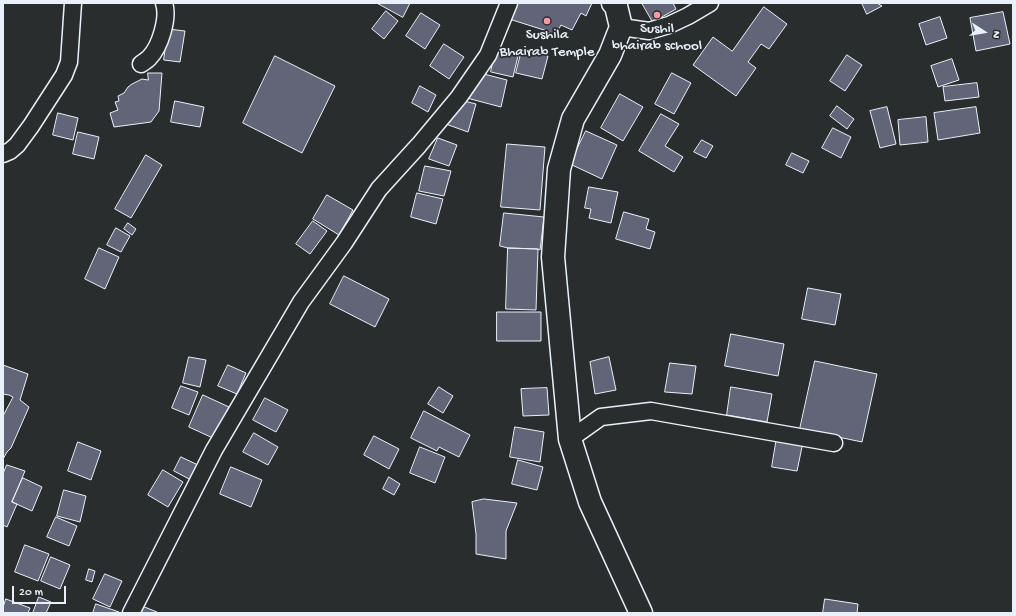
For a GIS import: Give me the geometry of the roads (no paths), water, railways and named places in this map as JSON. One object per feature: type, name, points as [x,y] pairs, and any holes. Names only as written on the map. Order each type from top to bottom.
[{"type":"street","points":[[3,154],[10,151],[17,145],[64,75],[69,62],[73,3]]},
{"type":"street","points":[[141,64],[149,58],[160,39],[165,19],[164,3]]},
{"type":"street","points":[[131,613],[214,450],[301,302],[344,243],[379,189],[419,145],[459,97],[488,54],[509,3]]},
{"type":"street","points":[[613,3],[616,6],[621,27],[610,55],[573,119],[559,169],[553,257],[570,439],[590,502],[641,613]]},
{"type":"street","points":[[621,27],[649,31],[670,25],[710,3]]},
{"type":"street","points":[[570,439],[601,417],[651,411],[834,443]]},
{"type":"place","name":"Sushil bhairab school","points":[[657,15]]},
{"type":"place","name":"Sushila Bhairab Temple","points":[[547,21]]}]
